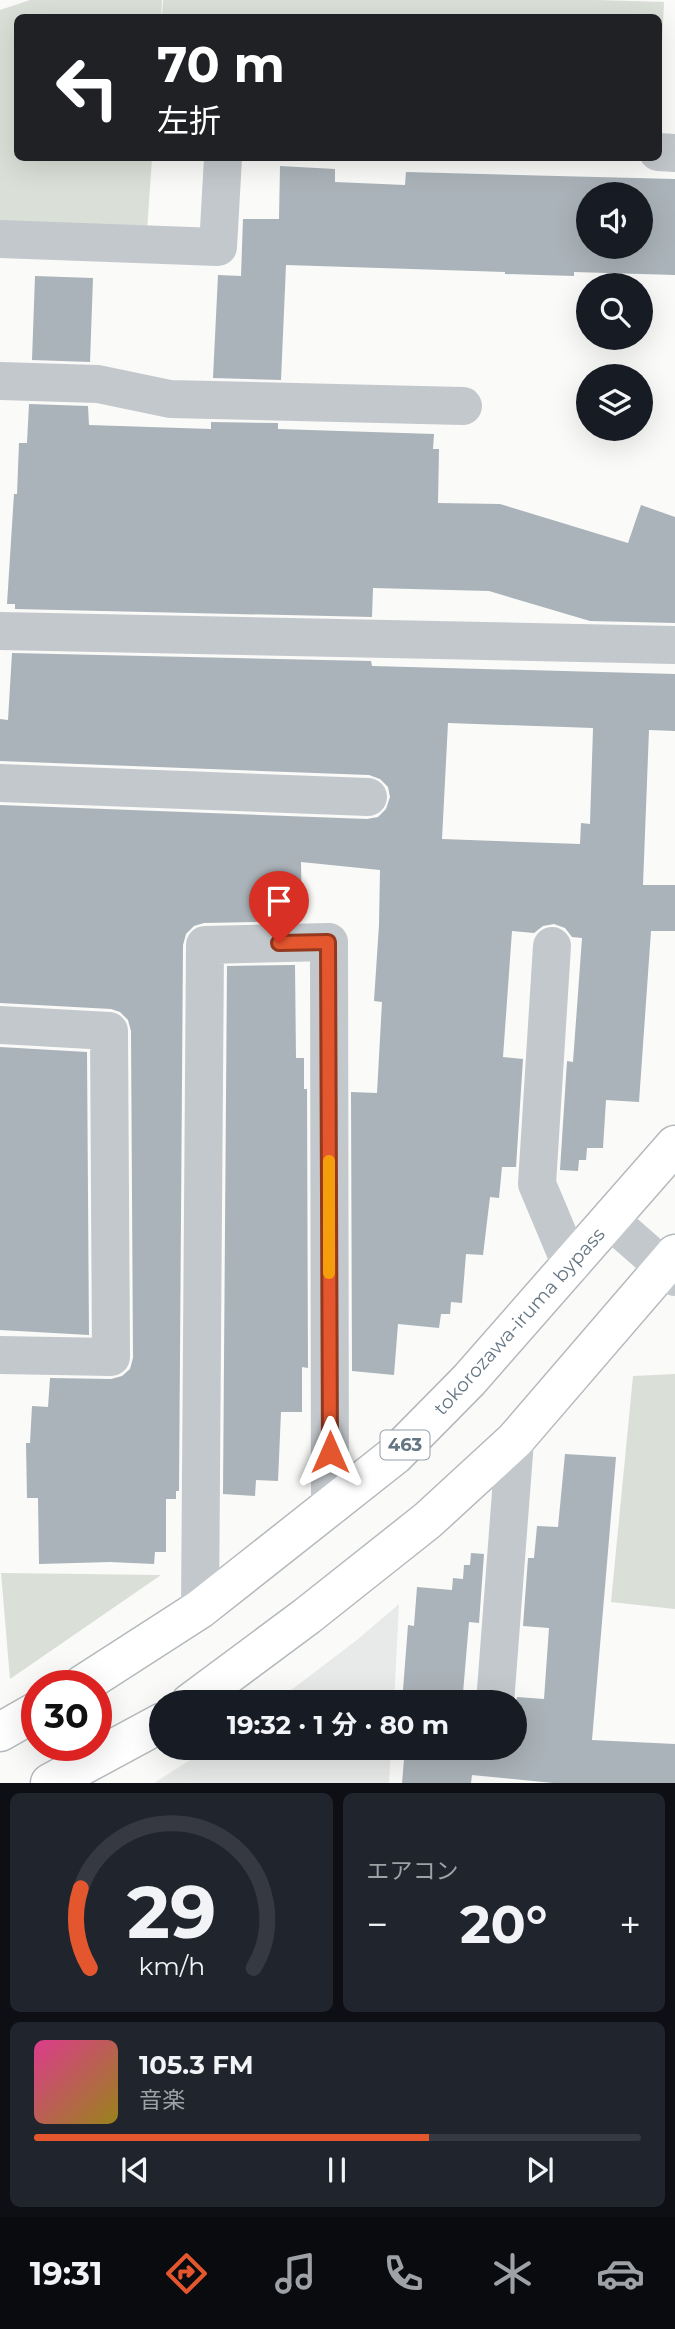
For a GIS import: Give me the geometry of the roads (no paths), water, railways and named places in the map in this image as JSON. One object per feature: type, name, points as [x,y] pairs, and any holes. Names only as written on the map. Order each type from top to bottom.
[{"type":"highway","name":"tokorozawa-iruma bypass","points":[[105,1670],[200,1609],[395,1455],[469,1380],[675,1145]]},
{"type":"highway","points":[[207,1690],[307,1616],[428,1520],[514,1440],[671,1266]]},
{"type":"highway","points":[[1,1723],[21,1716]]},
{"type":"highway","points":[[50,1783],[149,1729]]},
{"type":"street","points":[[0,239],[218,247],[223,161]]},
{"type":"street","points":[[0,380],[98,384],[170,399],[463,407]]},
{"type":"street","points":[[0,631],[675,645]]},
{"type":"street","points":[[0,783],[368,797]]},
{"type":"street","points":[[200,1609],[205,945],[328,942],[330,1507]]},
{"type":"street","points":[[552,946],[537,1184],[571,1265]]},
{"type":"street","points":[[0,1025],[109,1031],[111,1357],[0,1356]]},
{"type":"street","points":[[610,1220],[671,1266]]},
{"type":"street","points":[[496,1690],[514,1440]]}]
